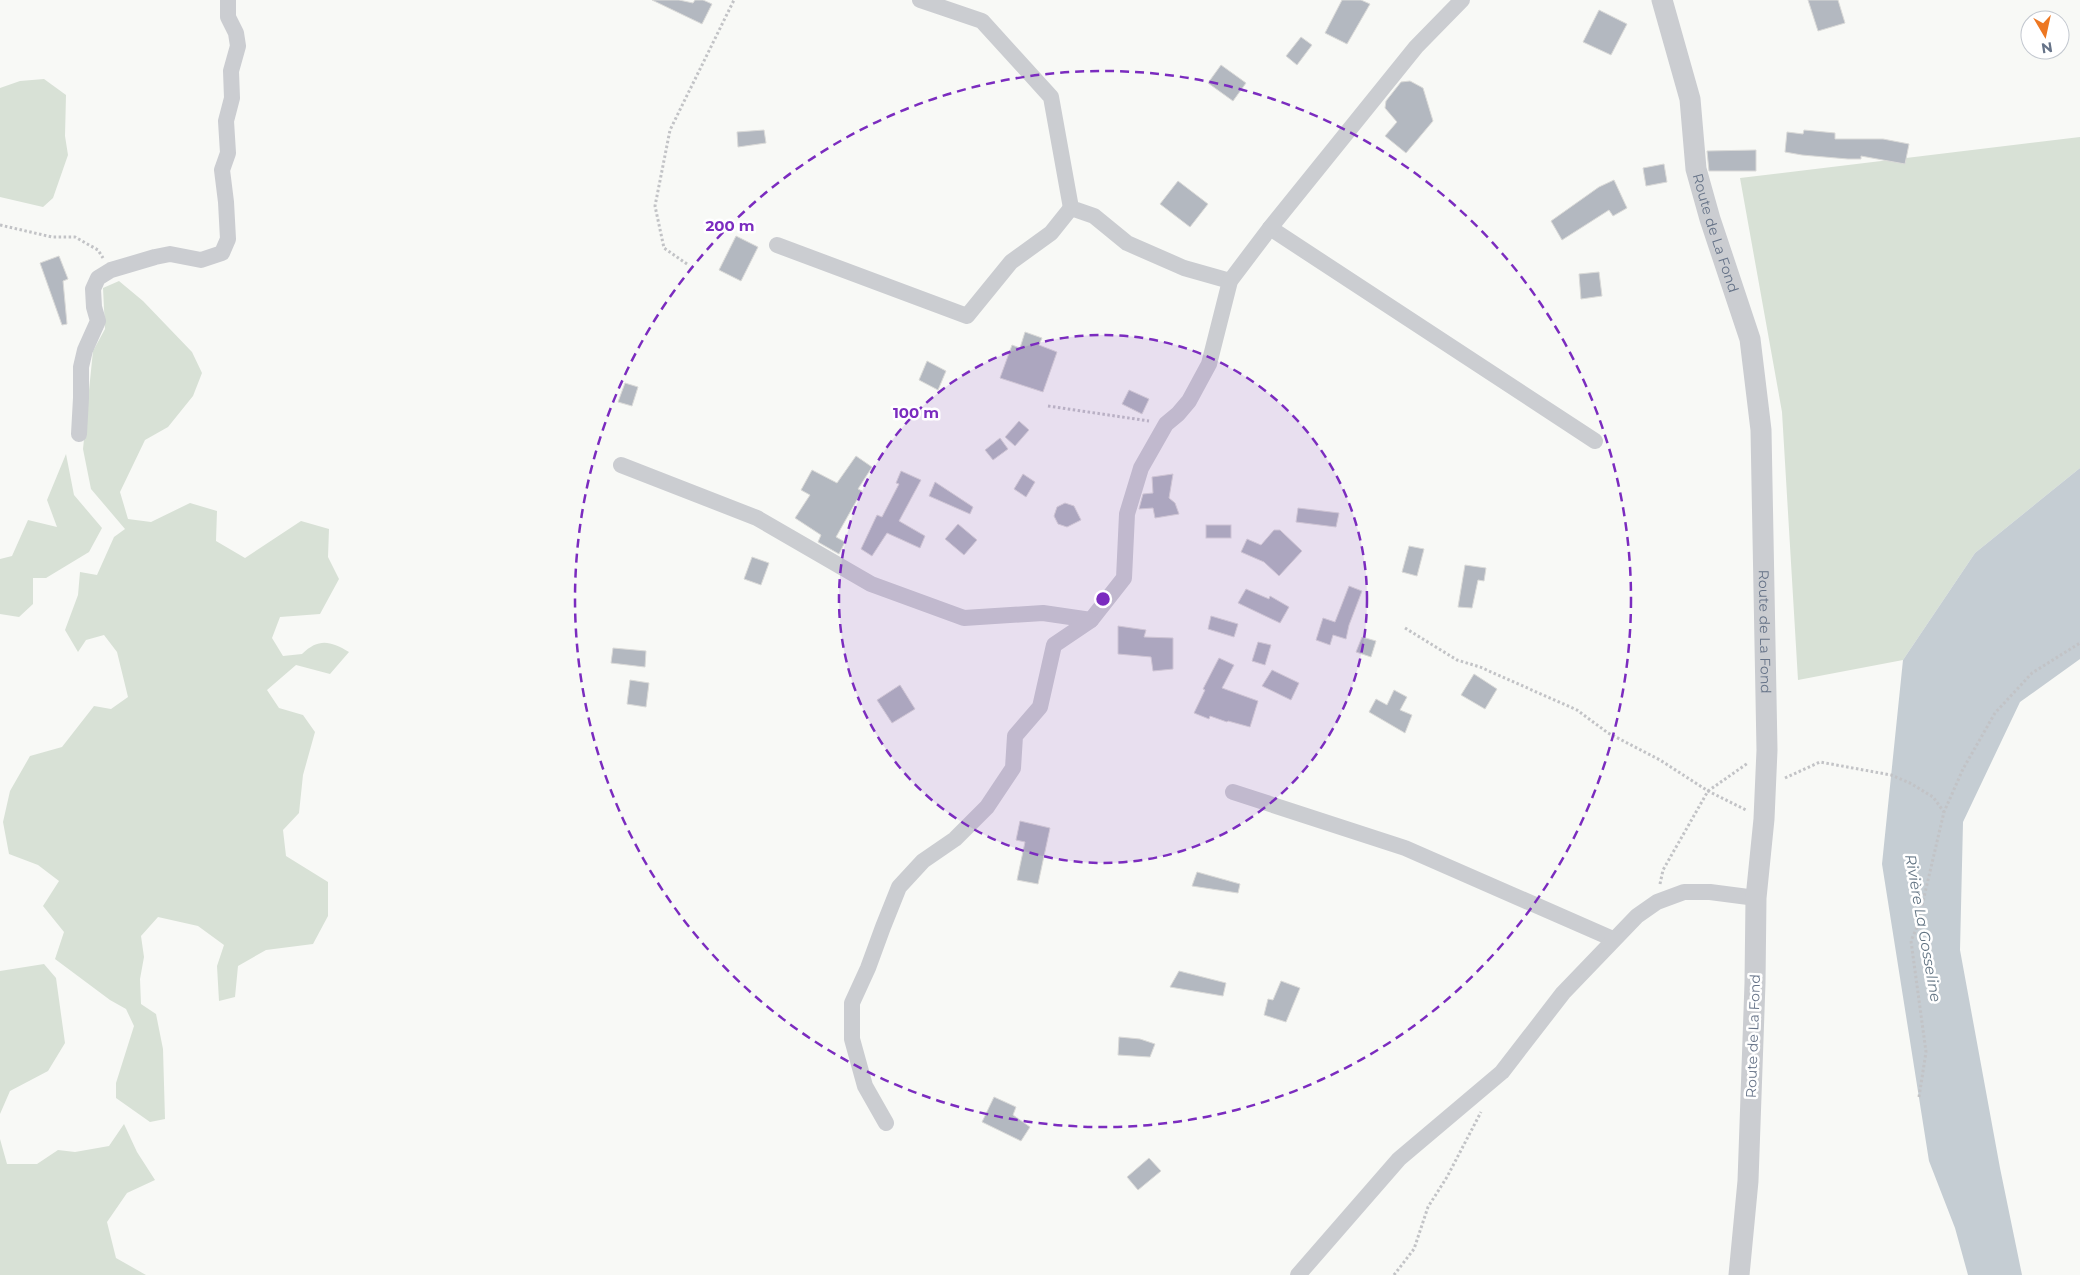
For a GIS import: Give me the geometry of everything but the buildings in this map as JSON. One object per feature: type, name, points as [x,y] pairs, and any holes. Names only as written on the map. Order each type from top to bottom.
[{"type":"street","points":[[79,434],[81,367],[85,350],[98,321],[94,307],[93,288],[98,278],[111,270],[130,263],[170,254],[201,260],[222,253],[228,239],[222,170],[228,153],[226,121],[232,98],[230,71],[238,46],[236,33],[228,17],[228,0]]},
{"type":"street","points":[[777,245],[967,316],[1012,262],[1051,233],[1071,208],[1052,97],[982,21],[920,0]]},
{"type":"street","points":[[886,1123],[865,1086],[852,1039],[852,1003],[868,968],[882,927],[899,887],[924,861],[955,839],[987,807],[1013,768],[1015,736],[1040,707],[1054,645],[1091,620],[1124,578],[1128,514],[1140,468],[1166,424],[1189,401],[1208,364],[1230,281],[1270,228],[1416,47],[1462,0]]},
{"type":"street","name":"Route de La Fond","points":[[1662,0],[1690,99],[1696,169],[1710,219],[1750,339],[1762,430],[1766,788],[1756,898],[1756,983],[1748,1181],[1739,1275]]},
{"type":"street","points":[[1071,208],[1094,216],[1127,243],[1184,268],[1230,281]]},
{"type":"street","points":[[1270,228],[1595,440]]},
{"type":"street","points":[[621,465],[757,518],[871,584],[964,618],[1043,613],[1091,620]]},
{"type":"street","points":[[1233,792],[1405,848],[1613,939]]},
{"type":"street","points":[[1298,1275],[1399,1159],[1502,1072],[1563,993],[1637,916],[1657,902],[1684,892],[1710,892],[1756,898]]},
{"type":"path","points":[[687,264],[664,248],[655,206],[670,130],[734,0]]},
{"type":"path","points":[[0,226],[52,237],[75,237],[98,250],[111,270]]},
{"type":"path","points":[[1048,406],[1166,424]]},
{"type":"path","points":[[1406,628],[1457,660],[1480,667],[1577,710],[1608,732],[1660,760],[1708,791],[1764,819]]},
{"type":"path","points":[[1919,1097],[1926,1052],[1911,941],[1917,927],[1944,812],[1963,769],[1995,713],[2032,673],[2080,643]]},
{"type":"path","points":[[1766,788],[1820,762],[1891,775],[1910,783],[1933,797],[1944,812]]},
{"type":"shaded area","points":[[44,79],[66,95],[65,136],[68,155],[53,198],[43,207],[0,197],[0,88],[20,81]]},
{"type":"shaded area","points":[[2080,137],[2080,468],[1975,553],[1903,660],[1798,680],[1782,412],[1740,178]]},
{"type":"shaded area","points":[[119,281],[143,301],[192,352],[202,373],[193,396],[168,427],[145,440],[120,492],[128,519],[151,522],[190,503],[217,511],[216,541],[245,558],[301,521],[329,529],[328,557],[339,579],[320,614],[280,617],[272,638],[283,656],[302,654],[319,643],[336,645],[349,652],[330,674],[296,665],[267,690],[279,708],[303,715],[315,732],[303,775],[299,813],[283,830],[286,856],[328,882],[328,916],[313,944],[266,950],[238,966],[235,997],[219,1001],[217,966],[224,945],[198,926],[158,917],[141,936],[144,957],[140,979],[141,1004],[156,1014],[163,1049],[165,1119],[150,1122],[116,1098],[116,1083],[134,1026],[126,1009],[110,1000],[55,959],[64,932],[43,906],[59,881],[38,865],[9,854],[3,822],[10,791],[30,756],[62,747],[94,706],[111,709],[128,697],[117,652],[104,635],[86,640],[78,652],[65,630],[78,595],[80,572],[97,575],[114,537],[125,529],[91,489],[83,449],[93,351],[105,329],[103,288]]},
{"type":"shaded area","points":[[66,454],[74,495],[102,528],[89,552],[46,578],[33,578],[33,604],[19,617],[0,614],[0,559],[12,556],[28,520],[57,527],[47,500]]},
{"type":"shaded area","points":[[44,964],[56,978],[65,1043],[48,1071],[10,1091],[0,1114],[0,971]]},
{"type":"shaded area","points":[[124,1124],[137,1152],[155,1180],[127,1193],[107,1222],[116,1258],[146,1275],[0,1275],[0,1139],[7,1164],[37,1164],[58,1150],[75,1152],[109,1146]]},
{"type":"water","name":"Rivière La Gosseline","points":[[2080,468],[2080,659],[2020,702],[1963,822],[1960,950],[2000,1168],[2022,1275],[1968,1275],[1955,1228],[1929,1161],[1882,864],[1903,660],[1975,553]]}]
